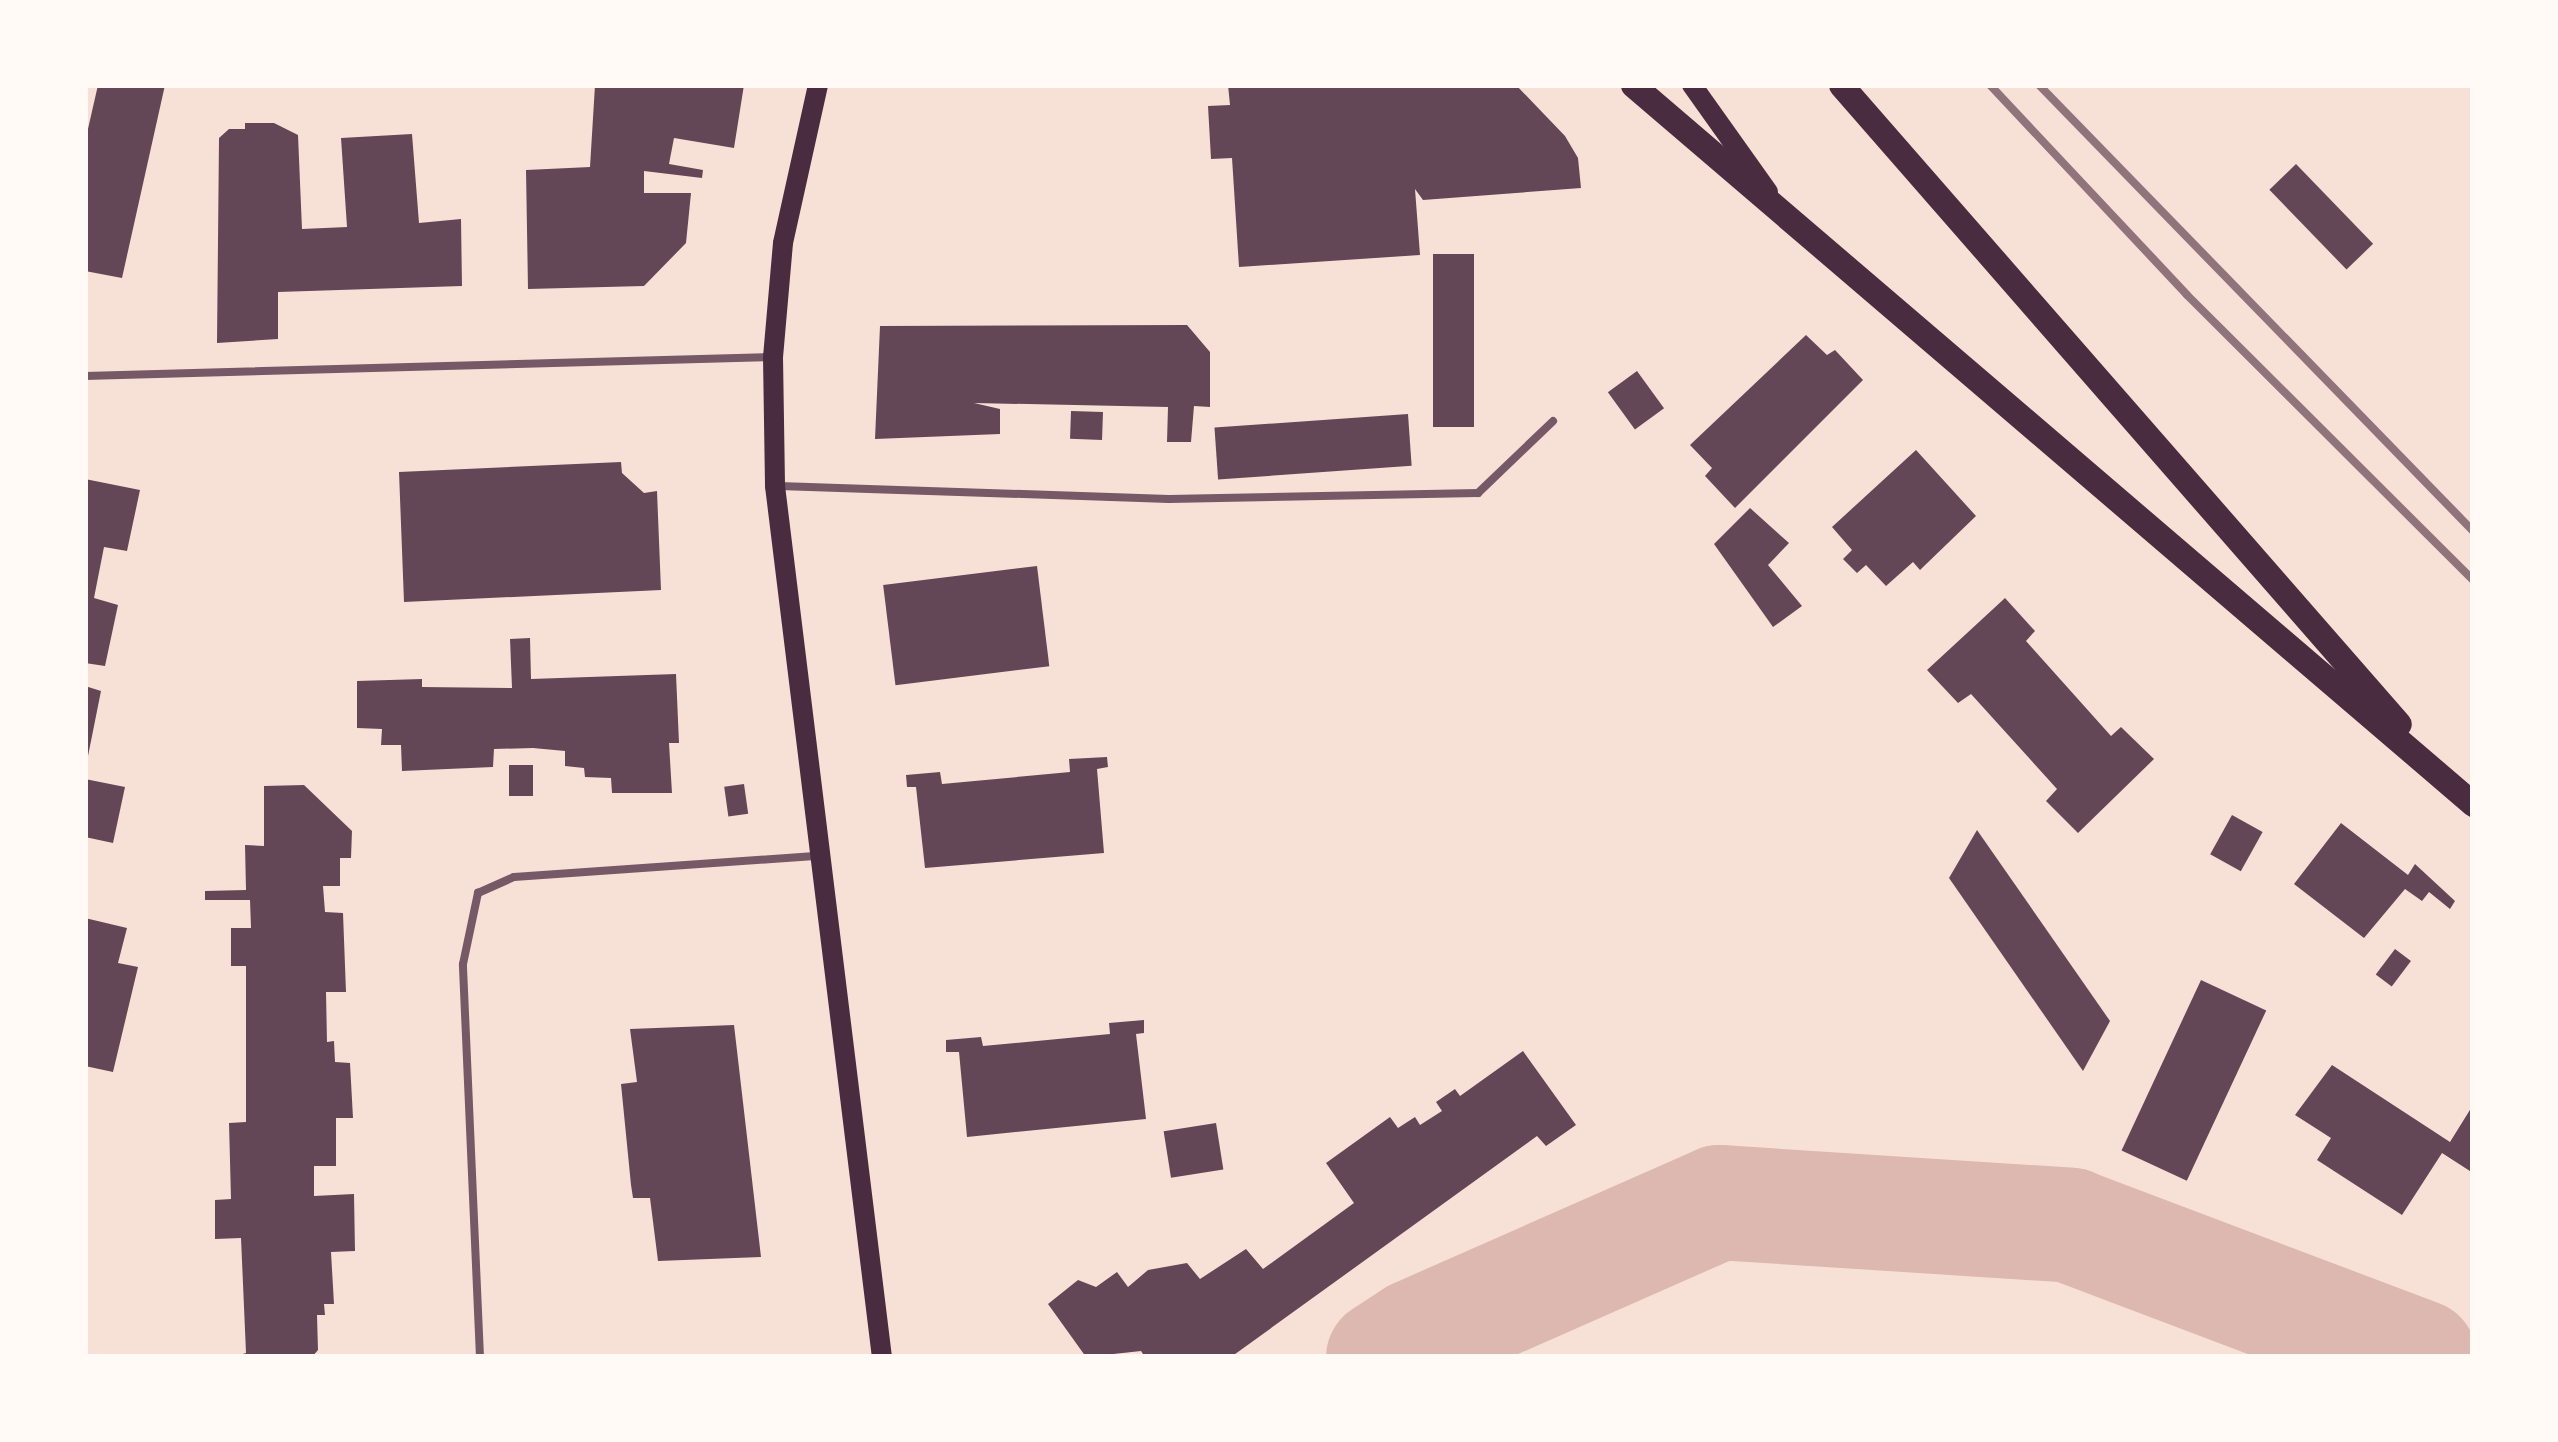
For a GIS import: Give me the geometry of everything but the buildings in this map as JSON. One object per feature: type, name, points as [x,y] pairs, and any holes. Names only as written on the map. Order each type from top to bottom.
[{"type":"main road","points":[[818,85],[782,243],[773,357],[775,486],[882,1357]]},
{"type":"main road","points":[[1633,85],[2464,796]]},
{"type":"main road","points":[[1692,85],[1787,218]]},
{"type":"main road","points":[[1841,85],[2464,796]]},
{"type":"lane","points":[[85,376],[773,357]]},
{"type":"lane","points":[[775,486],[1169,499],[1478,492],[1553,420]]},
{"type":"lane","points":[[480,1357],[463,964],[478,893],[514,877],[818,856]]},
{"type":"waterway","points":[[1383,1357],[1415,1336],[1719,1202],[2070,1225],[2419,1357]]},
{"type":"railway","points":[[1990,85],[2187,295],[2473,580]]},
{"type":"railway","points":[[2039,85],[2473,531]]}]
